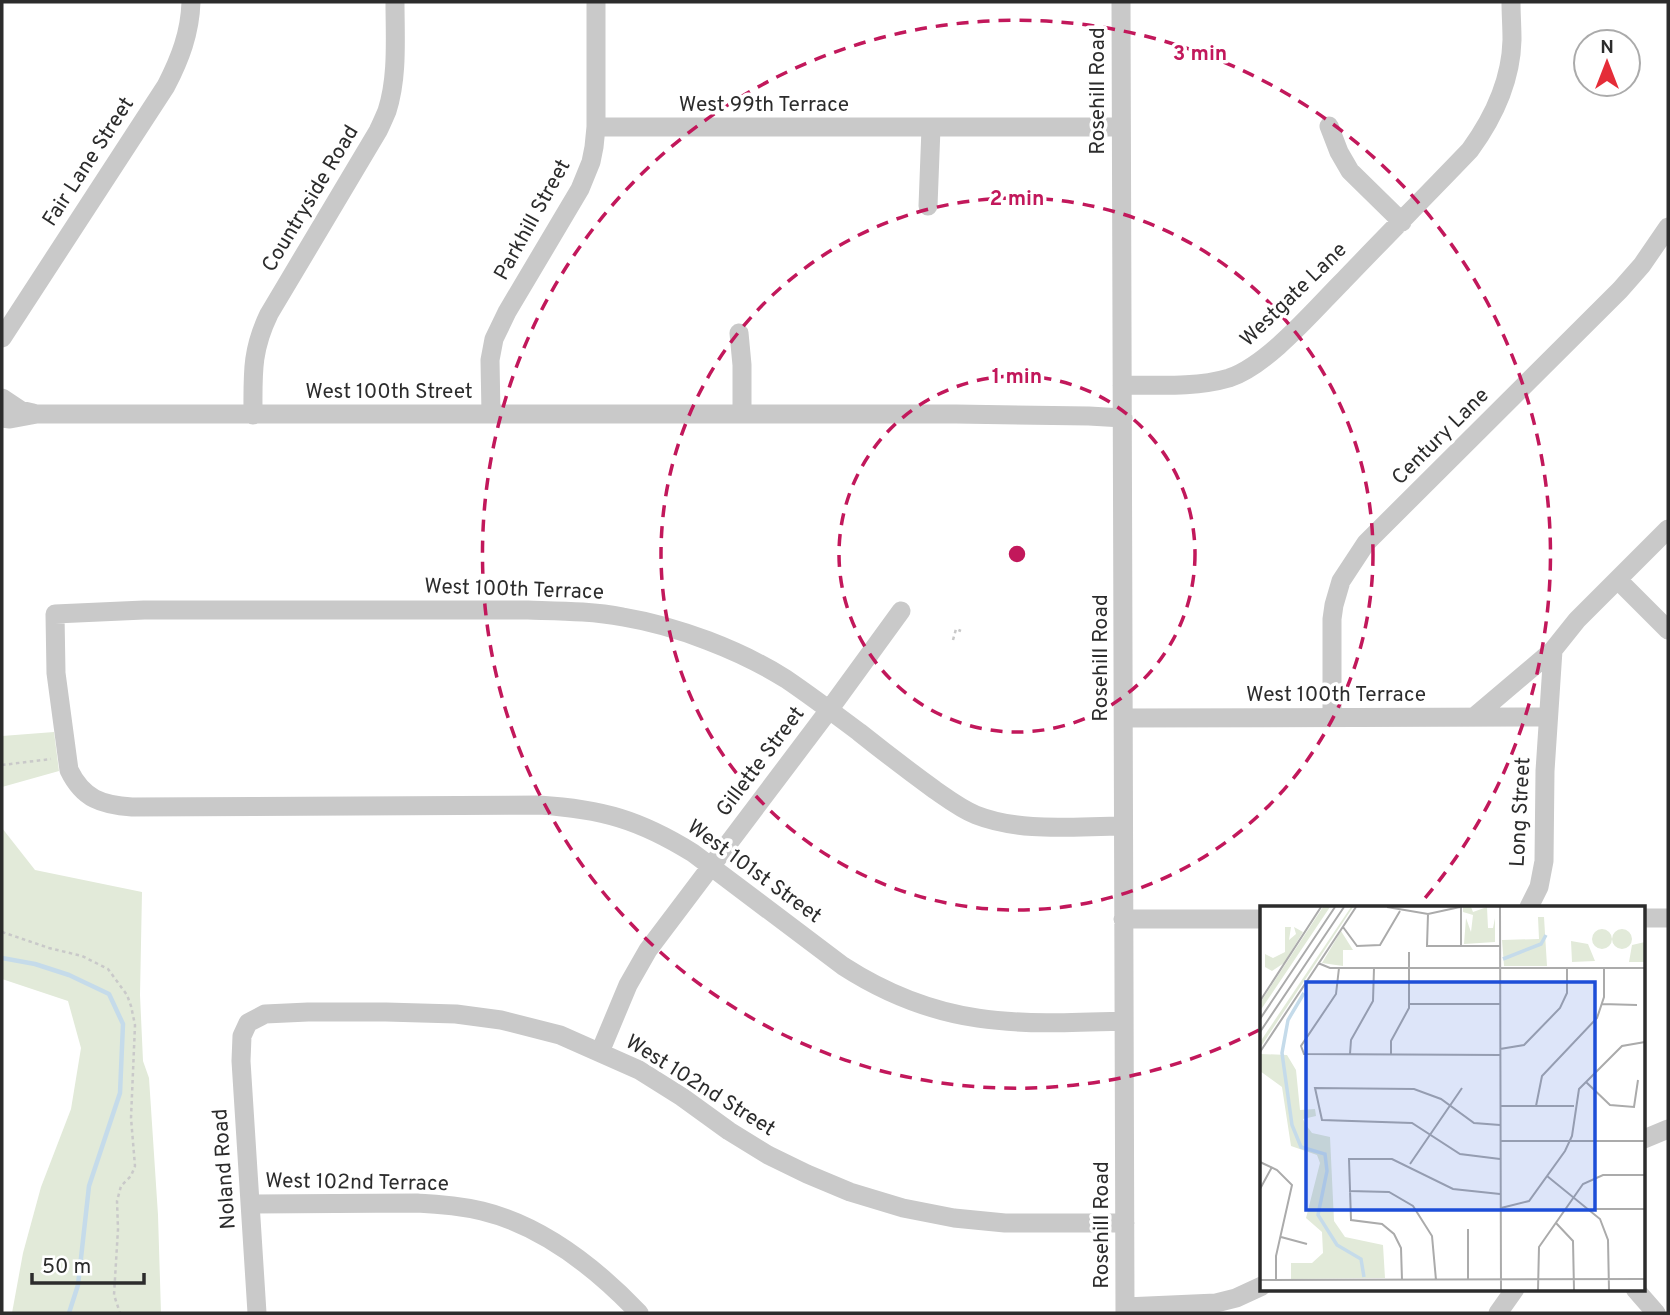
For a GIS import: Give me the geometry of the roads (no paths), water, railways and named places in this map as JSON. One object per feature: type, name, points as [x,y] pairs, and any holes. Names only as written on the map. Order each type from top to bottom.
[{"type":"street","name":"Fair Lane Street","points":[[2,338],[175,70],[187,39],[191,2]]},
{"type":"street","name":"Countryside Road","points":[[253,415],[255,351],[261,332],[387,111],[393,85],[395,2]]},
{"type":"street","name":"Parkhill Street","points":[[491,414],[490,360],[494,339],[507,312],[580,189],[593,155],[596,127],[596,2]]},
{"type":"street","name":"Rosehill Road","points":[[1121,2],[1125,1310]]},
{"type":"street","name":"Westgate Lane","points":[[1122,385],[1166,386],[1206,383],[1231,377],[1261,361],[1308,316],[1471,150],[1484,131],[1501,95],[1510,64],[1510,2]]},
{"type":"street","points":[[1329,126],[1350,171],[1402,222]]},
{"type":"street","name":"West 99th Terrace","points":[[596,127],[1121,127]]},
{"type":"street","points":[[928,206],[932,128]]},
{"type":"street","name":"Century Lane","points":[[1332,717],[1334,605],[1341,581],[1366,543],[1620,290],[1642,265],[1668,227]]},
{"type":"street","points":[[739,333],[742,414]]},
{"type":"street","name":"West 100th Street","points":[[2,398],[20,410],[37,414]]},
{"type":"street","name":"West 100th Street","points":[[2,418],[37,414],[742,414],[1122,418]]},
{"type":"street","points":[[1474,718],[1553,650],[1577,620],[1668,529]]},
{"type":"street","points":[[1618,580],[1668,630]]},
{"type":"street","name":"West 100th Terrace","points":[[93,799],[74,781],[69,770],[56,673],[55,614],[144,610],[528,610],[625,617],[668,627],[706,640],[784,678],[959,807],[974,814],[1016,825],[1123,826]]},
{"type":"street","name":"Gillette Street","points":[[600,1052],[628,985],[648,950],[901,611]]},
{"type":"street","points":[[1548,717],[1553,650]]},
{"type":"street","name":"West 100th Terrace","points":[[1124,718],[1548,717]]},
{"type":"street","name":"Long Street","points":[[1530,906],[1539,887],[1544,861],[1548,717]]},
{"type":"street","name":"West 101st Street","points":[[93,799],[113,806],[132,807],[575,807],[644,826],[670,839],[854,973],[890,993],[932,1009],[970,1018],[1050,1023],[1124,1021]]},
{"type":"street","points":[[1646,918],[1668,918]]},
{"type":"street","points":[[1123,919],[1260,919]]},
{"type":"street","name":"West 102nd Street","points":[[248,1023],[265,1014],[308,1012],[456,1014],[501,1020],[560,1035],[639,1070],[768,1155],[850,1192],[903,1208],[954,1218],[1005,1223],[1125,1223]]},
{"type":"street","name":"Noland Road","points":[[248,1023],[242,1036],[241,1061],[257,1313]]},
{"type":"street","points":[[1646,1138],[1668,1129]]},
{"type":"street","name":"West 102nd Terrace","points":[[250,1204],[417,1203],[482,1211],[513,1221],[554,1242],[589,1266],[639,1313]]},
{"type":"street","points":[[1125,1310],[1216,1303],[1236,1298],[1260,1287]]},
{"type":"street","points":[[1498,1313],[1514,1290]]},
{"type":"street","points":[[1636,1290],[1660,1312]]},
{"type":"waterway","points":[[2,958],[35,964],[69,975],[109,994],[123,1024],[120,1093],[89,1186],[78,1285],[69,1313]]}]
